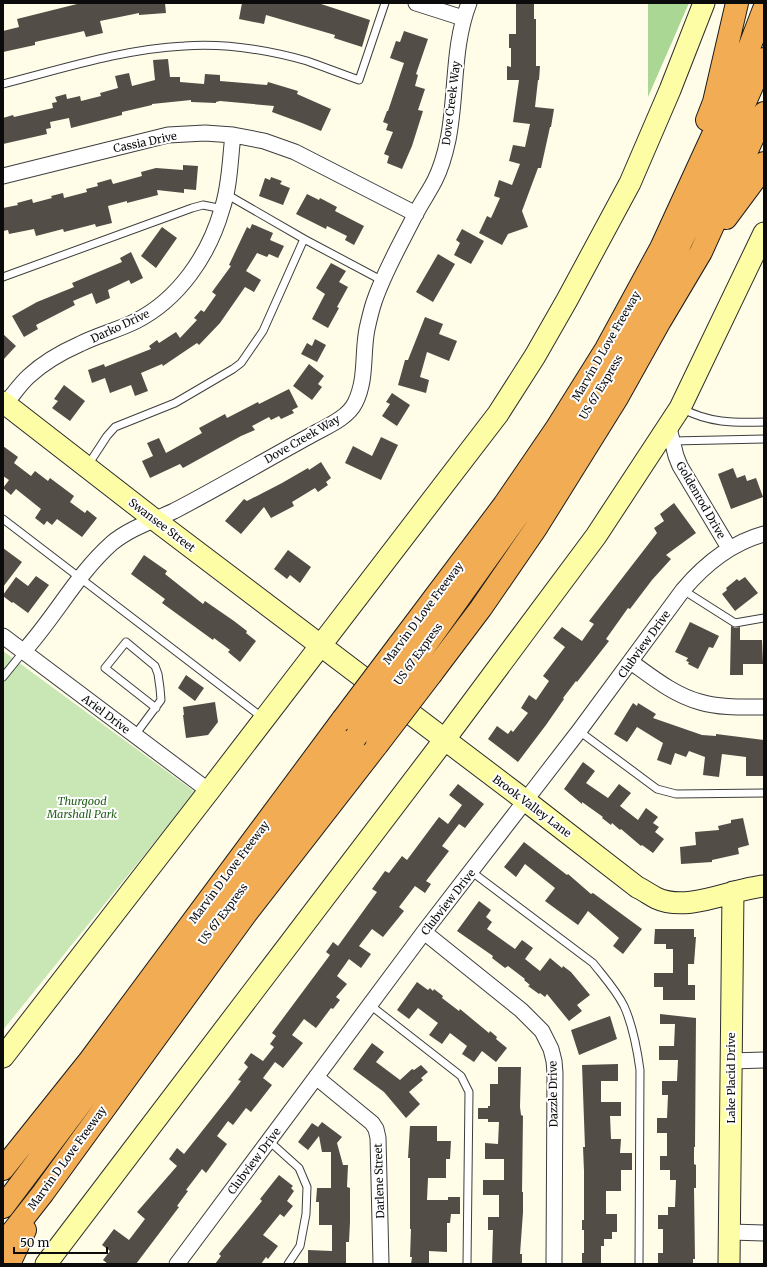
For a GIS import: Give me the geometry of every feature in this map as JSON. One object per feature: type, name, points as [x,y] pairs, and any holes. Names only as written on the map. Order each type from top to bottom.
[{"type":"highway","points":[[661,248],[714,102],[737,3]]},
{"type":"highway","name":"Marvin D Love Freeway","points":[[3,1169],[90,1060],[504,505],[556,429],[606,350],[661,248],[729,100],[764,9]]},
{"type":"highway","name":"US 67 Express","points":[[3,1208],[414,661],[531,497],[600,392],[657,291],[705,193],[764,59]]},
{"type":"highway","name":"Marvin D Love Freeway","points":[[3,1244],[43,1193],[245,915],[377,746],[481,608],[536,528],[617,398],[701,252],[764,114]]},
{"type":"highway","points":[[701,252],[755,179],[764,163]]},
{"type":"highway","points":[[8,1264],[43,1193]]},
{"type":"main road","points":[[3,1057],[265,719],[498,414],[568,300],[630,183],[670,90],[704,3]]},
{"type":"main road","points":[[46,1264],[445,739],[670,434],[680,408],[764,233]]},
{"type":"main road","name":"Swansee Street","points":[[4,403],[154,520],[321,646]]},
{"type":"main road","name":"Brook Valley Lane","points":[[321,646],[445,739],[637,887],[657,898],[669,901],[699,901],[764,886]]},
{"type":"main road","name":"Lake Placid Drive","points":[[729,1264],[733,892]]},
{"type":"street","points":[[416,3],[463,18]]},
{"type":"street","name":"Dove Creek Way","points":[[24,651],[37,637],[80,578],[113,542],[135,529],[180,508],[317,432],[341,418],[354,404],[360,390],[364,373],[367,329],[374,302],[382,281],[435,180],[443,158],[448,139],[454,95],[459,40],[463,18],[469,3]]},
{"type":"street","name":"Cassia Drive","points":[[3,176],[168,135],[205,133],[233,135],[264,141],[295,152],[416,214]]},
{"type":"street","name":"Darko Drive","points":[[4,403],[29,377],[55,357],[80,344],[136,321],[157,308],[180,287],[202,258],[215,232],[223,209],[226,194],[233,135]]},
{"type":"street","name":"Goldenrod Drive","points":[[670,434],[680,466],[729,548]]},
{"type":"street","name":"Clubview Drive","points":[[177,1264],[424,932],[526,801],[683,590],[697,574],[729,548],[753,537],[764,534]]},
{"type":"street","name":"Ariel Drive","points":[[3,636],[209,791]]},
{"type":"street","points":[[630,662],[669,688],[699,702],[725,706],[764,707]]},
{"type":"street","name":"Dazzle Drive","points":[[424,932],[521,1010],[542,1030],[551,1049],[555,1073],[554,1264]]},
{"type":"street","points":[[731,1061],[764,1060]]},
{"type":"street","name":"Darlene Street","points":[[316,1077],[364,1116],[376,1129],[378,1138],[381,1264]]},
{"type":"street","points":[[730,1232],[764,1233]]},
{"type":"lane","points":[[3,84],[120,55],[157,48],[186,46],[232,47],[270,52],[307,62],[359,80],[385,3]]},
{"type":"lane","points":[[226,194],[304,239],[382,281]]},
{"type":"lane","points":[[3,277],[192,208],[203,205],[223,209]]},
{"type":"lane","points":[[87,467],[107,436],[115,427],[175,403],[241,363],[262,331],[304,239]]},
{"type":"lane","points":[[680,408],[707,419],[736,423],[764,422]]},
{"type":"lane","points":[[670,434],[764,440]]},
{"type":"lane","points":[[3,519],[265,719]]},
{"type":"lane","points":[[683,590],[735,623],[764,618]]},
{"type":"lane","points":[[134,735],[156,708],[161,700],[158,674],[155,666],[126,642],[105,668],[156,708]]},
{"type":"lane","name":"Dove Creek Way","points":[[3,677],[24,651]]},
{"type":"lane","points":[[579,731],[657,789],[676,794],[764,793]]},
{"type":"lane","points":[[472,872],[593,963],[608,981],[624,1006],[635,1041],[640,1070],[639,1264]]},
{"type":"lane","points":[[370,1005],[461,1076],[469,1092],[467,1264]]},
{"type":"lane","points":[[269,1141],[299,1168],[307,1187],[306,1214],[300,1246],[288,1264]]},
{"type":"green space","points":[[648,3],[689,3],[648,97]]},
{"type":"green space","name":"Thurgood Marshall Park","points":[[3,651],[195,792],[3,1030]]},
{"type":"building","points":[[81,3],[165,3],[166,13],[139,15],[139,13],[100,21],[103,33],[86,37],[84,31],[35,42],[35,45],[3,52],[3,31],[19,27],[17,19]]},
{"type":"building","points":[[242,3],[318,3],[370,20],[362,47],[334,38],[335,35],[266,15],[264,24],[239,19]]},
{"type":"building","points":[[516,3],[534,3],[534,19],[536,19],[536,66],[540,66],[535,107],[554,109],[541,168],[538,168],[522,211],[528,227],[508,234],[502,245],[479,233],[487,216],[491,218],[500,198],[494,196],[499,180],[512,185],[520,164],[509,161],[513,145],[525,147],[530,124],[513,122],[519,80],[507,80],[507,66],[511,67],[509,34],[516,34]]},
{"type":"building","points":[[404,31],[428,39],[416,74],[418,75],[415,86],[425,89],[418,110],[423,111],[412,146],[402,169],[387,163],[389,156],[384,154],[393,132],[386,130],[388,124],[383,122],[404,63],[390,58],[396,41],[400,42]]},
{"type":"building","points":[[168,59],[170,77],[180,77],[180,82],[204,84],[205,74],[220,75],[220,81],[267,85],[268,82],[298,91],[297,94],[331,109],[321,131],[272,112],[274,106],[220,101],[216,103],[191,102],[191,100],[152,104],[122,112],[122,115],[71,128],[69,118],[50,122],[51,128],[46,129],[47,134],[3,144],[3,118],[53,108],[52,103],[57,102],[55,97],[66,94],[67,99],[80,96],[81,101],[101,96],[100,93],[118,88],[115,76],[129,73],[132,86],[155,80],[153,60]]},
{"type":"building","points":[[183,165],[198,166],[196,190],[184,189],[184,193],[157,190],[158,195],[108,206],[112,223],[96,227],[95,224],[64,232],[63,229],[36,236],[34,229],[9,234],[8,230],[3,231],[3,208],[18,205],[17,203],[32,199],[33,203],[52,198],[51,196],[63,193],[64,198],[87,192],[86,189],[98,186],[97,183],[111,179],[113,184],[142,176],[141,172],[156,168],[183,170]]},
{"type":"building","points":[[271,177],[282,181],[280,184],[290,188],[283,205],[259,196],[265,178],[270,180]]},
{"type":"building","points":[[307,194],[319,200],[320,198],[337,207],[335,211],[364,226],[354,245],[345,240],[347,236],[327,226],[326,229],[296,214]]},
{"type":"building","points":[[252,224],[273,233],[270,240],[284,246],[278,258],[269,254],[267,257],[257,253],[246,271],[261,280],[254,292],[245,287],[220,323],[199,345],[197,343],[163,366],[162,364],[141,373],[148,391],[135,396],[131,385],[110,393],[105,378],[92,383],[88,370],[104,364],[105,367],[151,349],[149,346],[157,340],[159,343],[176,332],[180,338],[197,320],[194,318],[201,310],[204,312],[216,295],[212,292],[231,266],[229,265],[247,227],[250,229]]},
{"type":"building","points":[[162,227],[177,238],[156,268],[141,256]]},
{"type":"building","points":[[462,229],[484,241],[471,264],[454,255],[460,243],[456,240]]},
{"type":"building","points":[[131,252],[143,278],[131,284],[129,280],[108,290],[110,298],[96,304],[92,293],[73,301],[75,305],[36,325],[38,329],[24,337],[12,316],[37,302],[74,287],[72,283],[122,262],[120,258]]},
{"type":"building","points":[[438,254],[455,264],[433,302],[416,292]]},
{"type":"building","points":[[331,263],[346,271],[339,282],[348,287],[328,328],[312,319],[325,294],[316,288]]},
{"type":"building","points":[[425,317],[443,324],[439,334],[457,341],[449,361],[427,352],[420,377],[429,380],[426,393],[398,385],[405,360],[408,360]]},
{"type":"building","points":[[3,334],[16,346],[3,360]]},
{"type":"building","points":[[315,339],[326,345],[317,362],[301,354],[307,343],[312,346]]},
{"type":"building","points":[[309,364],[324,376],[318,384],[322,387],[312,400],[293,386]]},
{"type":"building","points":[[64,385],[85,401],[70,421],[52,408],[58,401],[54,399]]},
{"type":"building","points":[[289,389],[298,407],[292,410],[294,413],[281,419],[279,416],[271,420],[269,417],[252,426],[255,430],[241,436],[183,468],[180,464],[150,478],[142,461],[153,456],[147,443],[159,438],[166,453],[202,433],[199,428],[225,414],[227,418],[258,402],[259,404]]},
{"type":"building","points":[[392,393],[410,405],[397,426],[382,416],[390,404],[386,402]]},
{"type":"building","points":[[381,437],[398,445],[381,480],[345,463],[353,446],[372,456]]},
{"type":"building","points":[[3,446],[18,457],[14,463],[31,476],[35,471],[48,481],[50,478],[74,496],[70,502],[85,513],[87,510],[97,518],[82,537],[57,519],[52,525],[47,521],[44,525],[35,518],[41,509],[16,489],[11,495],[3,488],[9,480],[3,476]]},
{"type":"building","points":[[321,462],[331,478],[326,482],[328,485],[318,492],[315,488],[292,502],[294,506],[271,518],[264,507],[241,534],[225,521],[244,499],[247,501],[308,468],[309,470]]},
{"type":"building","points":[[733,468],[737,478],[745,475],[747,481],[756,478],[763,497],[731,509],[718,474]]},
{"type":"building","points":[[674,503],[696,533],[666,555],[671,559],[652,580],[630,609],[628,608],[606,639],[609,641],[563,698],[564,699],[546,725],[518,762],[488,739],[497,726],[508,734],[511,730],[513,732],[528,713],[521,708],[529,695],[536,700],[549,681],[543,676],[565,647],[553,638],[562,627],[582,641],[594,624],[589,621],[657,533],[654,528],[664,521],[660,514]]},
{"type":"building","points":[[3,548],[22,562],[3,587]]},
{"type":"building","points":[[288,550],[311,567],[300,583],[290,575],[287,579],[274,569]]},
{"type":"building","points":[[144,555],[167,571],[165,574],[203,604],[205,601],[234,621],[247,631],[246,633],[256,641],[240,662],[228,652],[230,650],[214,638],[213,640],[162,603],[165,599],[131,574]]},
{"type":"building","points":[[36,576],[49,585],[28,613],[3,596],[16,577],[28,586]]},
{"type":"building","points":[[745,577],[758,593],[735,611],[722,594],[727,590],[726,588],[737,579],[739,581]]},
{"type":"building","points":[[690,622],[719,636],[713,648],[709,647],[698,669],[688,664],[689,662],[686,661],[688,658],[675,652]]},
{"type":"building","points":[[731,626],[735,628],[740,627],[740,640],[762,640],[763,664],[743,664],[743,675],[730,675]]},
{"type":"building","points":[[186,675],[204,688],[195,701],[178,688]]},
{"type":"building","points":[[215,702],[218,722],[208,735],[186,738],[183,707]]},
{"type":"building","points":[[633,703],[637,706],[638,703],[656,714],[653,718],[702,735],[716,736],[716,734],[764,740],[764,776],[746,776],[746,757],[722,754],[719,777],[703,775],[705,757],[689,751],[686,757],[675,753],[671,765],[657,760],[663,743],[637,727],[627,742],[614,734]]},
{"type":"building","points":[[583,762],[595,771],[586,783],[608,798],[619,784],[631,793],[620,806],[638,820],[646,808],[658,817],[653,823],[659,827],[655,832],[664,839],[653,853],[642,845],[641,846],[612,823],[611,825],[602,818],[603,817],[582,802],[582,804],[564,789]]},
{"type":"building","points":[[458,784],[484,804],[465,828],[459,824],[442,846],[449,851],[426,881],[431,884],[425,893],[415,886],[399,907],[404,911],[383,937],[372,929],[359,946],[371,954],[361,968],[349,959],[337,976],[347,984],[336,997],[340,1000],[333,1009],[331,1008],[316,1028],[304,1019],[292,1035],[303,1043],[283,1068],[275,1062],[263,1078],[272,1085],[251,1112],[246,1108],[233,1125],[228,1121],[217,1136],[227,1144],[206,1173],[202,1169],[186,1190],[188,1191],[177,1206],[179,1207],[136,1264],[108,1264],[103,1260],[110,1251],[102,1245],[114,1229],[129,1240],[145,1219],[137,1212],[177,1166],[169,1159],[177,1148],[184,1154],[229,1097],[241,1081],[238,1080],[248,1067],[244,1063],[251,1053],[263,1061],[274,1047],[270,1044],[276,1036],[272,1033],[330,955],[326,952],[333,942],[338,946],[377,892],[372,889],[385,871],[389,873],[402,856],[407,860],[439,817],[448,824],[462,805],[449,795]]},
{"type":"building","points":[[743,818],[749,845],[738,848],[739,854],[712,860],[712,862],[681,864],[680,847],[696,845],[695,832],[719,830],[718,826],[731,823],[731,820]]},
{"type":"building","points":[[524,842],[567,875],[568,874],[591,894],[593,893],[642,929],[623,954],[613,946],[619,938],[588,911],[578,925],[545,901],[555,888],[525,864],[516,877],[504,867]]},
{"type":"building","points":[[479,901],[491,910],[486,917],[492,922],[487,929],[515,949],[522,940],[533,948],[525,959],[540,971],[550,958],[562,968],[563,966],[571,972],[590,995],[577,1005],[582,1011],[569,1021],[547,994],[545,997],[540,993],[539,994],[528,986],[530,985],[524,980],[525,979],[508,966],[505,968],[492,958],[493,956],[457,931]]},
{"type":"building","points":[[655,929],[694,929],[694,937],[696,937],[694,964],[688,964],[688,985],[695,985],[695,1000],[663,1000],[663,987],[654,987],[654,973],[673,973],[673,949],[666,949],[666,944],[654,944]]},
{"type":"building","points":[[417,982],[428,990],[430,988],[433,991],[434,989],[443,996],[442,998],[459,1011],[460,1009],[489,1033],[490,1031],[497,1037],[496,1039],[507,1048],[496,1062],[482,1051],[474,1062],[462,1054],[467,1046],[450,1033],[442,1044],[429,1035],[438,1023],[418,1008],[409,1019],[397,1010]]},
{"type":"building","points":[[660,1014],[696,1018],[694,1164],[696,1165],[696,1188],[694,1188],[695,1259],[693,1259],[693,1264],[658,1264],[658,1253],[663,1253],[663,1229],[658,1229],[658,1215],[668,1215],[668,1207],[675,1207],[676,1180],[670,1180],[670,1170],[660,1170],[660,1156],[667,1156],[667,1133],[657,1133],[657,1118],[667,1118],[668,1095],[662,1095],[662,1081],[677,1081],[678,1060],[659,1060],[659,1046],[674,1046],[675,1024],[660,1024]]},
{"type":"building","points":[[610,1016],[617,1039],[579,1055],[571,1030]]},
{"type":"building","points":[[372,1043],[384,1052],[376,1062],[400,1080],[412,1069],[414,1070],[421,1065],[428,1072],[421,1078],[423,1080],[409,1092],[420,1104],[406,1118],[384,1092],[353,1069]]},
{"type":"building","points":[[618,1064],[618,1081],[601,1081],[601,1102],[621,1102],[621,1116],[610,1116],[611,1139],[621,1139],[620,1153],[632,1153],[632,1170],[621,1170],[621,1191],[606,1191],[606,1214],[617,1214],[617,1232],[612,1232],[612,1239],[604,1239],[604,1246],[601,1246],[601,1264],[582,1264],[582,1253],[584,1253],[584,1230],[582,1230],[582,1220],[584,1220],[583,1147],[585,1147],[582,1065]]},
{"type":"building","points":[[498,1067],[521,1067],[520,1107],[521,1115],[523,1116],[523,1212],[520,1254],[522,1254],[522,1264],[492,1264],[493,1230],[488,1230],[488,1217],[499,1217],[499,1195],[483,1195],[483,1180],[504,1180],[504,1159],[485,1159],[485,1143],[498,1144],[499,1122],[488,1122],[488,1119],[478,1119],[478,1108],[488,1108],[488,1106],[490,1106],[490,1084],[498,1084]]},
{"type":"building","points":[[322,1122],[342,1137],[337,1143],[343,1165],[348,1165],[347,1187],[350,1188],[350,1222],[349,1242],[346,1242],[346,1264],[308,1264],[308,1250],[332,1251],[332,1225],[319,1225],[319,1202],[316,1202],[317,1188],[331,1188],[331,1152],[322,1152],[319,1136],[308,1150],[298,1142],[312,1123],[318,1127]]},
{"type":"building","points":[[410,1126],[437,1126],[437,1141],[451,1141],[450,1159],[446,1159],[446,1178],[428,1178],[427,1200],[448,1200],[448,1197],[460,1197],[460,1214],[451,1214],[450,1223],[447,1223],[447,1252],[429,1251],[429,1264],[411,1264],[412,1257],[410,1257],[410,1158],[408,1158]]},
{"type":"building","points":[[279,1175],[293,1186],[291,1188],[294,1191],[287,1201],[293,1206],[284,1217],[280,1214],[263,1235],[278,1246],[268,1259],[266,1257],[261,1264],[215,1264],[221,1256],[219,1254],[262,1201],[260,1199]]}]
